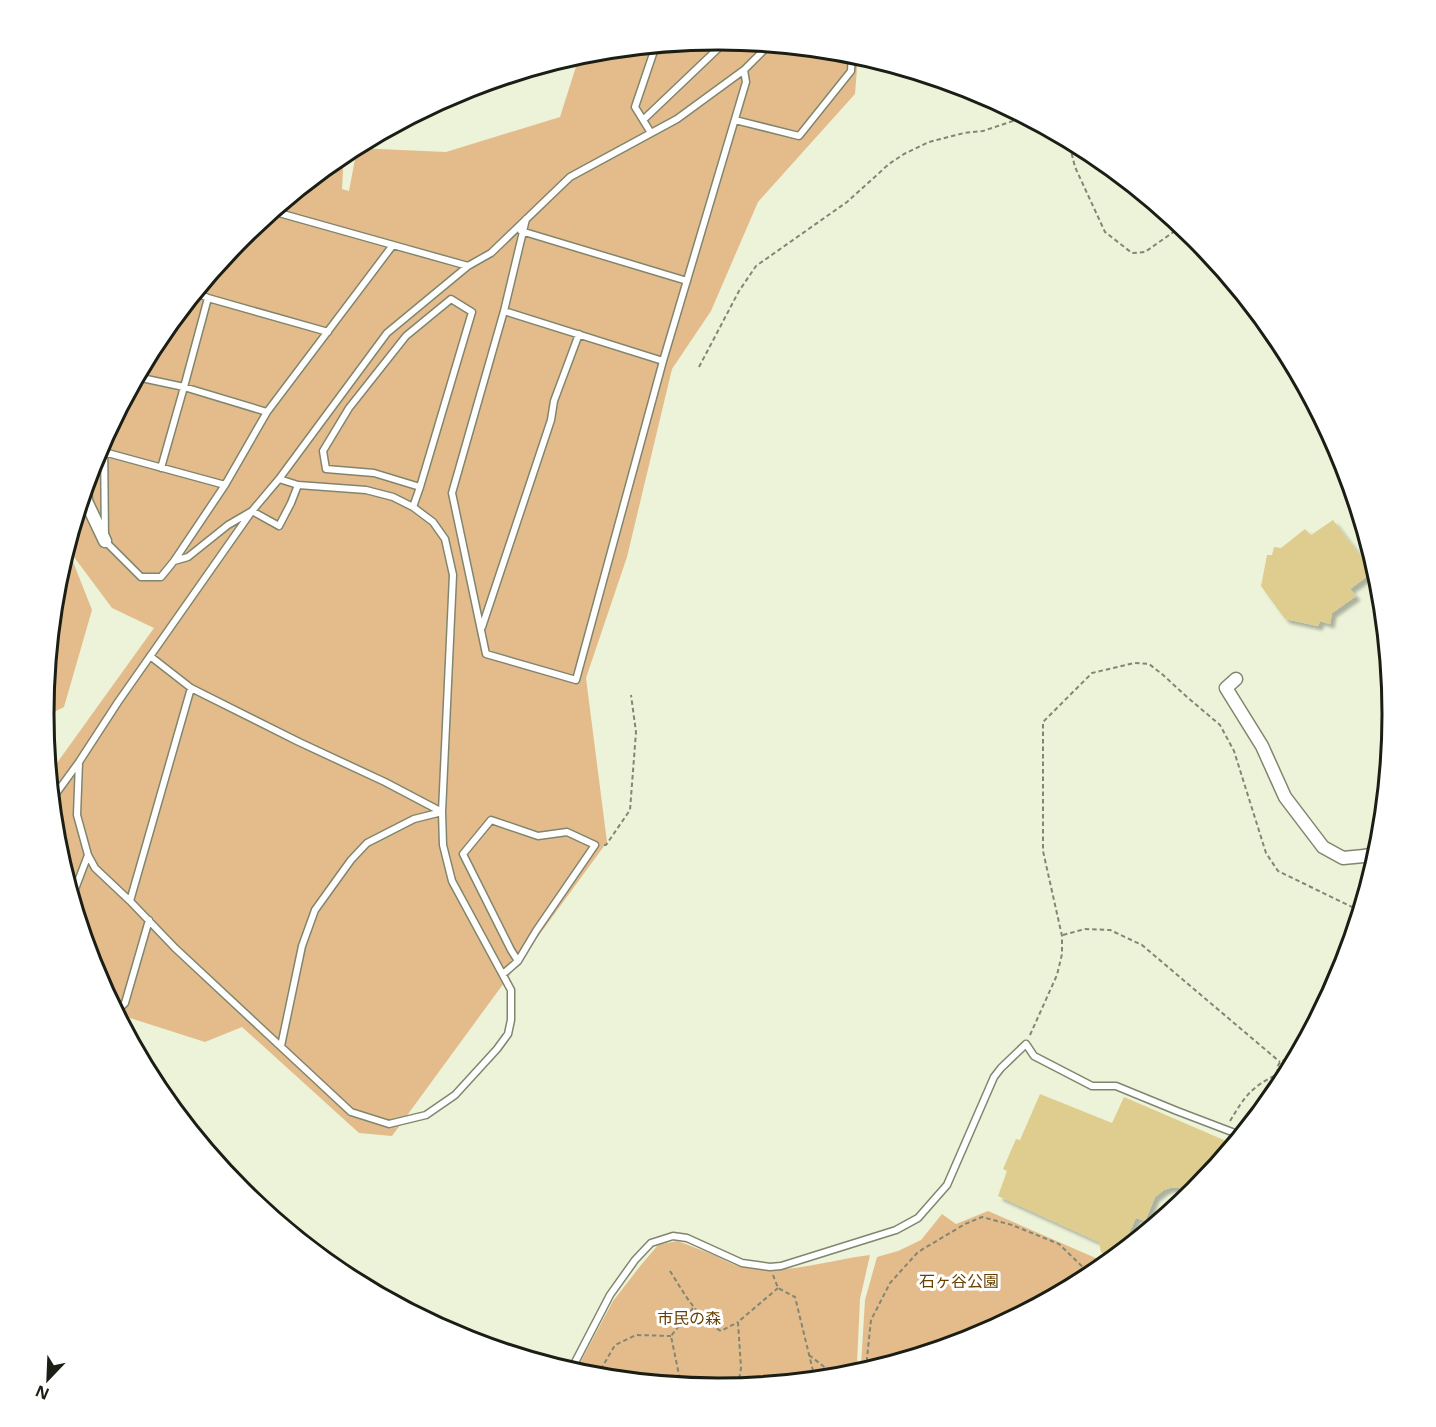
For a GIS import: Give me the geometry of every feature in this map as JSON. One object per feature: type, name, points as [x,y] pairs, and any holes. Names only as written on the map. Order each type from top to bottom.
[{"type":"street","points":[[88,505],[105,541]]},
{"type":"street","points":[[1236,679],[1226,688],[1262,746],[1285,797],[1323,848],[1343,858],[1366,856]]},
{"type":"lane","points":[[643,120],[716,50]]},
{"type":"lane","points":[[59,790],[252,511],[279,479],[387,333],[468,266],[491,253],[570,177],[677,119],[744,70],[763,51]]},
{"type":"lane","points":[[651,133],[635,107],[653,53]]},
{"type":"lane","points":[[735,120],[799,136],[852,71],[852,63]]},
{"type":"lane","points":[[526,219],[504,311],[452,493],[486,654],[576,680],[663,361],[746,82],[744,70]]},
{"type":"lane","points":[[281,213],[468,266]]},
{"type":"lane","points":[[515,230],[687,281]]},
{"type":"lane","points":[[104,461],[105,541],[141,577],[161,577],[225,486],[267,412],[393,246]]},
{"type":"lane","points":[[202,295],[328,332]]},
{"type":"lane","points":[[161,468],[208,298]]},
{"type":"lane","points":[[413,507],[420,487],[472,312],[451,299],[406,336],[349,408],[323,451],[326,470],[374,473],[420,487]]},
{"type":"lane","points":[[504,311],[663,361]]},
{"type":"lane","points":[[481,629],[551,420],[554,401],[579,334]]},
{"type":"lane","points":[[145,379],[184,387],[267,412]]},
{"type":"lane","points":[[108,453],[225,486]]},
{"type":"lane","points":[[80,762],[77,815],[88,855],[95,868],[175,948],[351,1112],[389,1124],[426,1115],[454,1095],[508,1034],[511,1020],[511,990],[452,881],[443,845],[442,812],[453,576],[445,539],[433,522],[413,507],[393,497],[366,490],[298,485],[279,479]]},
{"type":"lane","points":[[252,511],[279,526],[298,485]]},
{"type":"lane","points":[[174,561],[188,557],[228,525],[252,511]]},
{"type":"lane","points":[[150,656],[191,688],[442,812]]},
{"type":"lane","points":[[130,901],[191,688]]},
{"type":"lane","points":[[281,1046],[302,946],[315,910],[366,843],[414,819],[442,812]]},
{"type":"lane","points":[[503,975],[518,961],[595,845],[567,832],[538,836],[491,820],[463,854],[518,961]]},
{"type":"lane","points":[[77,884],[88,855]]},
{"type":"lane","points":[[122,1006],[125,1003],[149,920]]},
{"type":"lane","points":[[575,1362],[610,1295],[635,1260],[651,1243],[673,1236],[687,1238],[742,1263],[770,1267],[781,1266],[896,1230],[918,1218],[947,1185],[994,1077],[1026,1044],[1034,1056],[1092,1086],[1116,1086],[1233,1133]]},
{"type":"path","points":[[699,367],[739,291],[756,266],[847,202],[889,164],[904,154],[929,142],[964,133],[983,131],[1016,120]]},
{"type":"path","points":[[1071,151],[1075,167],[1105,232],[1132,253],[1145,252],[1174,231]]},
{"type":"path","points":[[1026,1044],[1057,975],[1062,954],[1062,936],[1043,851],[1043,722],[1092,673],[1134,663],[1149,664],[1220,725],[1234,751],[1266,853],[1278,871],[1353,907]]},
{"type":"path","points":[[595,845],[606,845],[630,810],[636,732],[631,695]]},
{"type":"path","points":[[1062,936],[1085,929],[1110,930],[1142,945],[1280,1062]]},
{"type":"path","points":[[1277,1070],[1280,1062],[1284,1060]]},
{"type":"path","points":[[1225,1130],[1244,1098],[1262,1082],[1274,1076]]},
{"type":"path","points":[[867,1360],[871,1320],[890,1283],[918,1252],[965,1224],[982,1217],[1012,1225],[1059,1244],[1084,1268]]},
{"type":"path","points":[[770,1267],[778,1288],[795,1297],[813,1371]]},
{"type":"path","points":[[670,1271],[694,1307],[710,1325],[721,1331],[738,1322],[778,1288]]},
{"type":"path","points":[[671,1336],[694,1307]]},
{"type":"path","points":[[738,1322],[740,1377]]},
{"type":"path","points":[[602,1367],[615,1345],[636,1335],[671,1336]]},
{"type":"path","points":[[671,1336],[680,1376]]},
{"type":"path","points":[[809,1355],[826,1369]]},
{"type":"green space","points":[[718,50],[805,55],[857,64],[855,94],[758,202],[711,311],[672,369],[627,557],[586,678],[607,842],[392,1136],[359,1133],[242,1027],[205,1042],[128,1019],[122,1007],[89,927],[77,885],[67,843],[56,764],[154,628],[112,608],[74,556],[89,500],[105,459],[143,381],[191,309],[248,244],[280,214],[343,165],[342,189],[349,191],[355,157],[369,149],[446,152],[560,117],[577,65],[588,62],[631,55]]},
{"type":"green space","points":[[73,561],[92,610],[64,707],[54,712],[55,670],[60,627]]},
{"type":"green space","name":"石ヶ谷公園","points":[[988,1211],[1097,1259],[1050,1289],[972,1327],[890,1355],[861,1362],[865,1300],[877,1257],[898,1251],[921,1240],[942,1214],[956,1224]]},
{"type":"green space","name":"市民の森","points":[[677,1241],[735,1265],[775,1270],[870,1255],[860,1299],[857,1363],[805,1372],[718,1378],[631,1372],[580,1363],[613,1301],[658,1245]]},
{"type":"building","points":[[1333,520],[1363,559],[1367,576],[1350,589],[1356,596],[1332,613],[1330,624],[1320,621],[1318,626],[1285,619],[1261,586],[1267,555],[1272,555],[1274,547],[1281,548],[1305,529],[1311,535]]},
{"type":"building","points":[[1040,1094],[1112,1123],[1124,1097],[1226,1141],[1181,1189],[1170,1188],[1155,1197],[1145,1221],[1136,1218],[1128,1235],[1103,1254],[1099,1242],[998,1196],[1007,1171],[1003,1169],[1016,1139],[1020,1140]]}]
